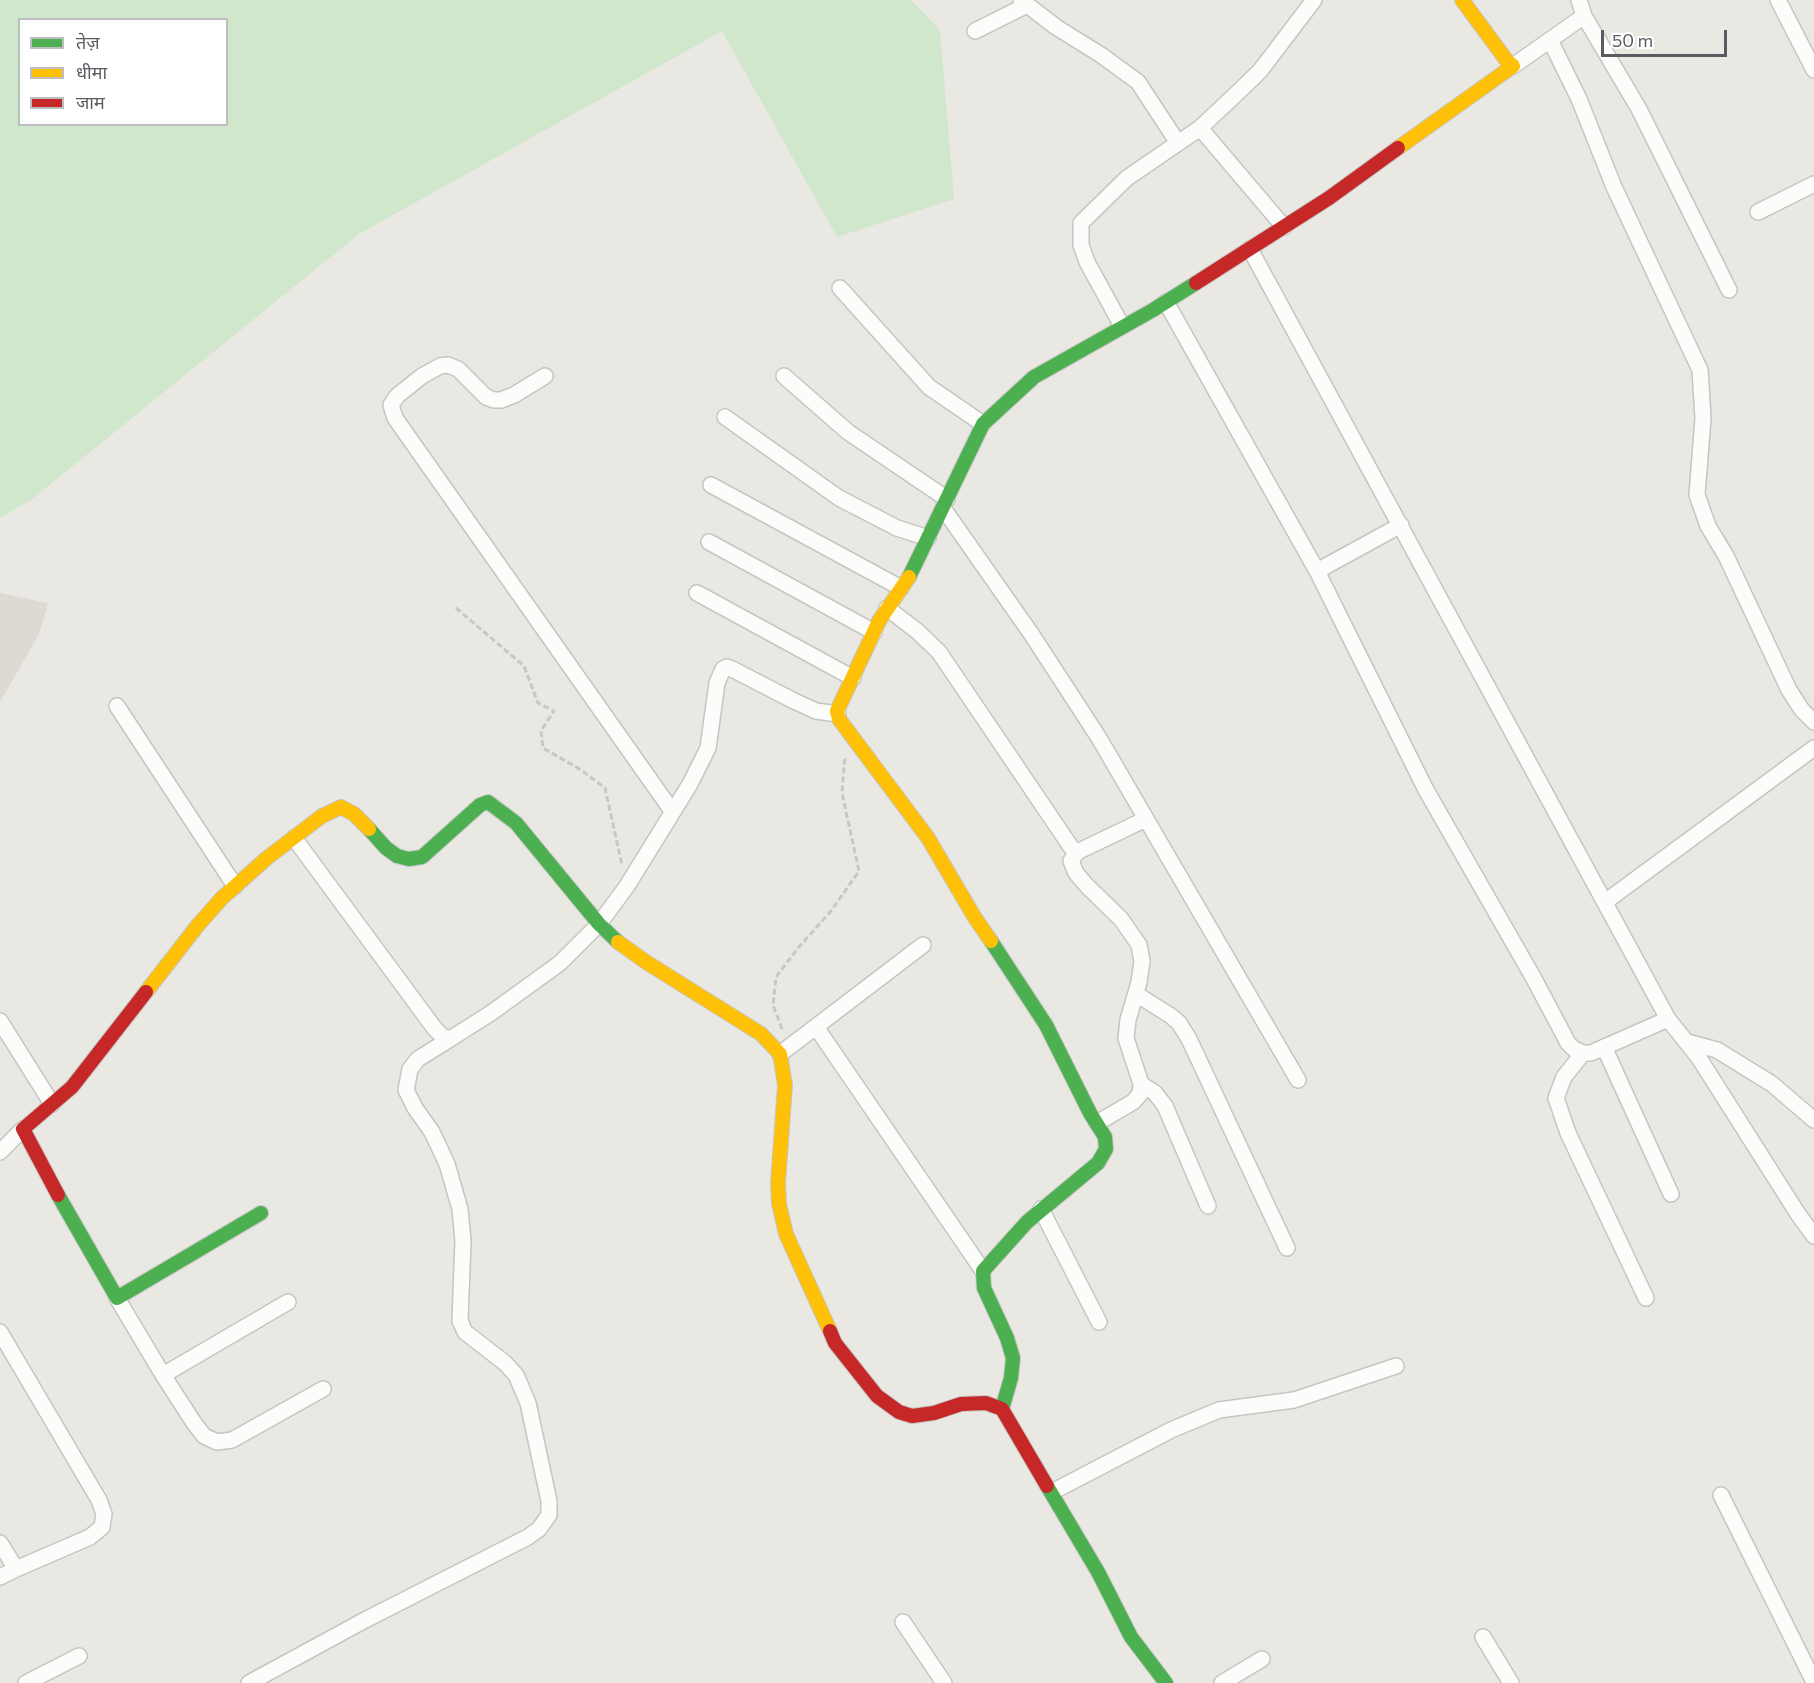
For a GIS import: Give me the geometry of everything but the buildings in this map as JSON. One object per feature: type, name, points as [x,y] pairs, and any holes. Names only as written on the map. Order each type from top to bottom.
[{"type":"street","points":[[1122,326],[1087,262],[1081,245],[1081,223],[1127,178],[1200,128],[1260,71],[1314,0]]},
{"type":"street","points":[[1462,0],[1513,66]]},
{"type":"street","points":[[1579,0],[1584,16],[1639,109],[1728,290]]},
{"type":"street","points":[[1778,0],[1814,70]]},
{"type":"street","points":[[975,31],[1024,2],[1138,82],[1178,142]]},
{"type":"street","points":[[983,1271],[1041,1209],[1098,1163],[1106,1149],[1105,1137],[1028,995],[975,918],[928,838],[838,714],[837,711],[874,632],[887,608],[913,571],[983,424],[1034,377],[1166,302],[1329,198],[1584,16]]},
{"type":"street","points":[[1550,40],[1579,99],[1614,187],[1700,370],[1704,418],[1697,495],[1708,526],[1725,556],[1789,690],[1802,710],[1814,722]]},
{"type":"street","points":[[1200,128],[1284,227]]},
{"type":"street","points":[[1758,212],[1814,184]]},
{"type":"street","points":[[1250,249],[1668,1019],[1700,1058],[1814,1236]]},
{"type":"street","points":[[840,288],[929,387],[983,424]]},
{"type":"street","points":[[1166,302],[1317,571],[1426,790],[1533,977],[1561,1031],[1574,1049],[1583,1053],[1591,1053],[1668,1019]]},
{"type":"street","points":[[545,376],[514,395],[494,400],[486,397],[458,369],[448,364],[422,376],[397,396],[391,405],[395,418],[672,811]]},
{"type":"street","points":[[784,376],[848,432],[945,504],[1099,738],[1298,1080]]},
{"type":"street","points":[[725,417],[839,498],[897,528],[928,538]]},
{"type":"street","points":[[711,485],[901,588]]},
{"type":"street","points":[[1317,571],[1401,525]]},
{"type":"street","points":[[709,542],[874,632]]},
{"type":"street","points":[[697,593],[853,678]]},
{"type":"street","points":[[887,608],[917,631],[939,652],[1076,853]]},
{"type":"street","points":[[249,1683],[364,1620],[528,1537],[539,1529],[549,1515],[549,1501],[528,1403],[516,1376],[505,1363],[465,1332],[460,1322],[463,1241],[460,1209],[447,1164],[432,1132],[415,1108],[406,1090],[410,1069],[418,1059],[491,1013],[560,963],[599,924],[627,886],[690,784],[708,748],[719,673],[723,669],[732,669],[816,711],[838,714]]},
{"type":"street","points":[[117,706],[235,886]]},
{"type":"street","points":[[1605,902],[1814,748]]},
{"type":"street","points":[[0,1152],[72,1087],[198,925],[235,886],[322,816],[340,807],[354,814],[386,848],[397,856],[408,859],[422,857],[480,805],[488,802],[516,824],[599,924],[617,941],[645,962],[761,1034],[780,1054],[785,1085],[778,1182],[779,1204],[786,1234],[835,1343],[877,1396],[898,1412],[912,1416],[934,1413],[961,1404],[986,1403],[1002,1409],[1098,1572],[1131,1637],[1166,1683]]},
{"type":"street","points":[[1097,1124],[1133,1102],[1140,1094],[1141,1084],[1126,1038],[1142,961],[1139,945],[1121,919],[1076,873],[1071,861],[1076,853],[1146,819]]},
{"type":"street","points":[[294,838],[435,1029],[442,1036],[450,1039]]},
{"type":"street","points":[[780,1054],[923,945]]},
{"type":"street","points":[[1136,994],[1171,1016],[1179,1023],[1189,1039],[1287,1248]]},
{"type":"street","points":[[0,1021],[52,1104]]},
{"type":"street","points":[[816,1027],[983,1271],[984,1287],[1007,1338],[1013,1358],[1011,1378],[1002,1409]]},
{"type":"street","points":[[1687,1042],[1717,1050],[1772,1083],[1814,1120]]},
{"type":"street","points":[[1604,1047],[1671,1194]]},
{"type":"street","points":[[1583,1053],[1564,1077],[1556,1098],[1568,1132],[1646,1298]]},
{"type":"street","points":[[1141,1084],[1155,1093],[1165,1106],[1208,1206]]},
{"type":"street","points":[[23,1130],[117,1298],[163,1375],[204,1436],[217,1443],[232,1440],[323,1389]]},
{"type":"street","points":[[1041,1209],[1099,1322]]},
{"type":"street","points":[[117,1298],[261,1213]]},
{"type":"street","points":[[163,1375],[288,1302]]},
{"type":"street","points":[[0,1332],[99,1500],[104,1514],[102,1527],[90,1536],[0,1577]]},
{"type":"street","points":[[1052,1492],[1171,1430],[1219,1410],[1294,1400],[1396,1366]]},
{"type":"street","points":[[1721,1495],[1814,1682]]},
{"type":"street","points":[[0,1543],[16,1569]]},
{"type":"street","points":[[903,1622],[944,1683]]},
{"type":"street","points":[[1483,1637],[1511,1683]]},
{"type":"street","points":[[26,1683],[79,1656]]},
{"type":"street","points":[[1222,1683],[1262,1659]]},
{"type":"path","points":[[456,608],[524,666],[538,703],[554,711],[541,731],[543,748],[581,770],[605,788],[627,886]]},
{"type":"path","points":[[780,1054],[784,1036],[773,1005],[777,977],[798,948],[831,911],[859,871],[842,793],[845,753]]},
{"type":"shaded area","points":[[0,593],[48,603],[39,634],[0,702]]},
{"type":"green space","points":[[0,0],[911,0],[940,30],[954,199],[837,237],[722,31],[359,234],[32,499],[0,518]]},
{"type":"traffic: fast","points":[[909,577],[983,424],[1034,377],[1196,283]]},
{"type":"traffic: fast","points":[[369,829],[386,848],[397,856],[409,859],[422,857],[480,805],[488,802],[516,823],[599,924],[618,942]]},
{"type":"traffic: fast","points":[[991,941],[1046,1025],[1090,1113],[1105,1137],[1106,1149],[1098,1163],[1027,1222],[983,1271],[984,1288],[1007,1338],[1013,1358],[1011,1378],[1002,1409]]},
{"type":"traffic: fast","points":[[58,1195],[117,1298],[261,1213]]},
{"type":"traffic: fast","points":[[1047,1486],[1098,1572],[1131,1637],[1166,1683]]},
{"type":"traffic: slow","points":[[1398,148],[1513,66],[1462,0]]},
{"type":"traffic: slow","points":[[909,577],[879,621],[837,711],[839,719],[928,838],[991,941]]},
{"type":"traffic: slow","points":[[146,992],[222,898],[267,858],[322,816],[341,807],[354,814],[369,829]]},
{"type":"traffic: slow","points":[[618,942],[761,1034],[780,1054],[785,1085],[778,1183],[779,1204],[786,1234],[830,1331]]},
{"type":"traffic: jam","points":[[1196,283],[1329,198],[1398,148]]},
{"type":"traffic: jam","points":[[58,1195],[23,1129],[72,1087],[146,992]]},
{"type":"traffic: jam","points":[[830,1331],[835,1343],[877,1396],[899,1412],[912,1416],[934,1413],[961,1404],[986,1403],[1002,1409],[1047,1486]]}]
